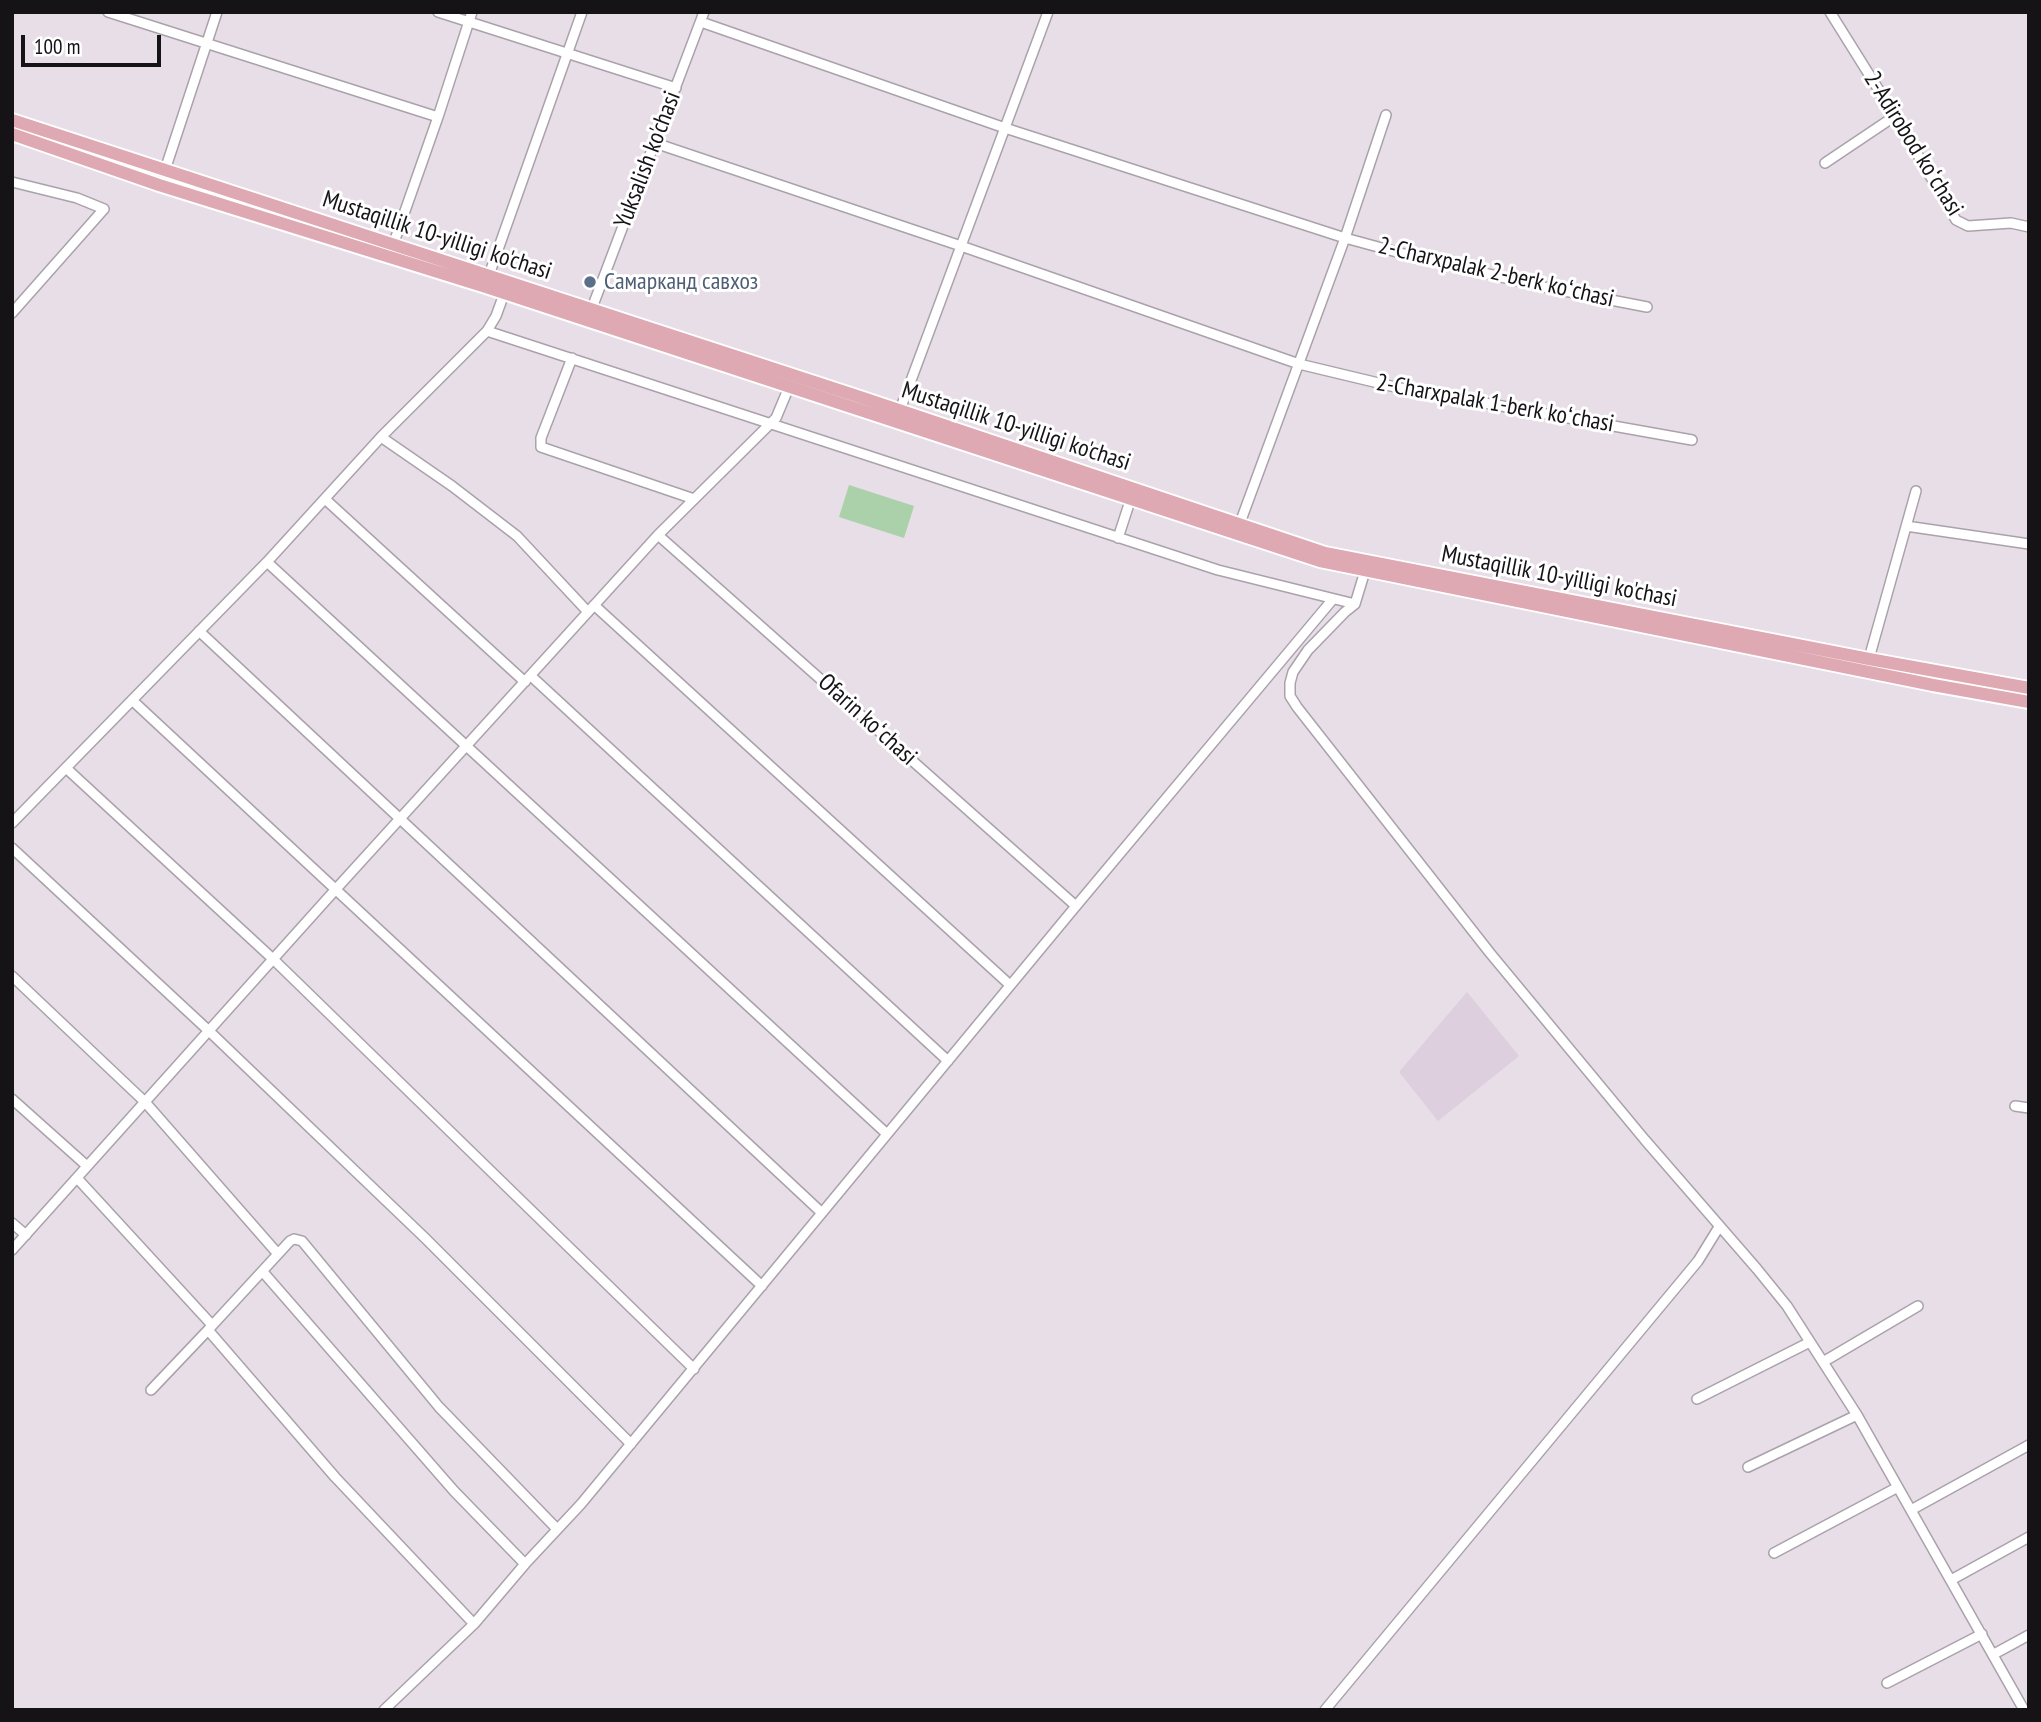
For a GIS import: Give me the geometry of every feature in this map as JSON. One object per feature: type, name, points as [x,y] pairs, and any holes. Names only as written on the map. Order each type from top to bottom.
[{"type":"main road","name":"Mustaqillik 10-yilligi ko'chasi","points":[[12,120],[165,170],[391,250],[504,294],[786,393],[1129,504],[1320,561],[1867,665],[2029,688]]},
{"type":"main road","name":"Mustaqillik 10-yilligi ko'chasi","points":[[12,134],[159,185],[489,275],[1325,553],[1867,665],[2029,702]]},
{"type":"street","points":[[108,12],[438,117]]},
{"type":"street","points":[[165,170],[218,12]]},
{"type":"street","points":[[438,12],[676,88]]},
{"type":"street","points":[[391,250],[472,12]]},
{"type":"street","points":[[489,275],[582,12]]},
{"type":"street","points":[[900,410],[1048,12]]},
{"type":"street","name":"2-Adirobod koʻchasi","points":[[1830,12],[1956,220],[1968,226],[2000,223],[2026,226]]},
{"type":"street","name":"2-Charxpalak 2-berk koʻchasi","points":[[703,17],[1005,128],[1345,238],[1544,287],[1647,307]]},
{"type":"street","name":"Yuksalish ko'chasi","points":[[592,308],[703,17]]},
{"type":"street","points":[[1240,523],[1345,238],[1386,115]]},
{"type":"street","points":[[1825,163],[1895,116]]},
{"type":"street","name":"2-Charxpalak 1-berk koʻchasi","points":[[655,143],[1299,364],[1395,387],[1692,440]]},
{"type":"street","points":[[12,182],[77,198],[104,209],[12,313]]},
{"type":"street","points":[[12,824],[267,562],[381,437],[487,331],[504,294]]},
{"type":"street","points":[[487,331],[772,421],[1218,570],[1355,604]]},
{"type":"street","points":[[572,358],[541,439],[541,447],[694,499]]},
{"type":"street","points":[[12,1250],[591,609],[659,535],[772,421],[786,393]]},
{"type":"street","points":[[381,437],[452,486],[517,536],[591,609],[1010,985]]},
{"type":"street","points":[[1867,665],[1916,491]]},
{"type":"street","points":[[325,499],[528,679],[948,1061]]},
{"type":"street","points":[[1118,538],[1129,504]]},
{"type":"street","points":[[1906,526],[2029,544]]},
{"type":"street","name":"Ofarin koʻchasi","points":[[659,535],[1076,906]]},
{"type":"street","points":[[267,562],[887,1134]]},
{"type":"street","points":[[1365,571],[1355,604],[1308,650],[1293,672],[1290,696],[1490,953],[1779,1297],[1857,1415],[1994,1654],[2020,1708]]},
{"type":"street","points":[[384,1710],[474,1624],[525,1564],[582,1504],[1333,598]]},
{"type":"street","points":[[199,631],[822,1213]]},
{"type":"street","points":[[133,701],[762,1286]]},
{"type":"street","points":[[66,768],[273,959],[694,1369]]},
{"type":"street","points":[[12,848],[209,1031],[425,1238],[631,1444]]},
{"type":"street","points":[[12,976],[145,1102],[278,1254]]},
{"type":"street","points":[[12,1099],[88,1166]]},
{"type":"street","points":[[2015,1106],[2029,1108]]},
{"type":"street","points":[[77,1178],[210,1328],[335,1477],[474,1624]]},
{"type":"street","points":[[12,1223],[26,1235]]},
{"type":"street","points":[[1325,1710],[1698,1261],[1719,1227]]},
{"type":"street","points":[[151,1390],[294,1239],[304,1243],[439,1407],[557,1529]]},
{"type":"street","points":[[263,1272],[454,1491],[525,1564]]},
{"type":"street","points":[[1823,1363],[1918,1306]]},
{"type":"street","points":[[1697,1399],[1810,1342]]},
{"type":"street","points":[[1748,1467],[1857,1415]]},
{"type":"street","points":[[1911,1510],[2029,1445]]},
{"type":"street","points":[[1774,1553],[1898,1487]]},
{"type":"street","points":[[1951,1580],[2029,1537]]},
{"type":"street","points":[[1886,1683],[1982,1634]]},
{"type":"street","points":[[1994,1654],[2029,1635]]},
{"type":"shaded area","points":[[1467,992],[1519,1056],[1438,1121],[1399,1072]]},
{"type":"green space","points":[[849,485],[914,506],[904,538],[839,517]]},
{"type":"place","name":"Самарканд савхоз","points":[[590,282]]}]
